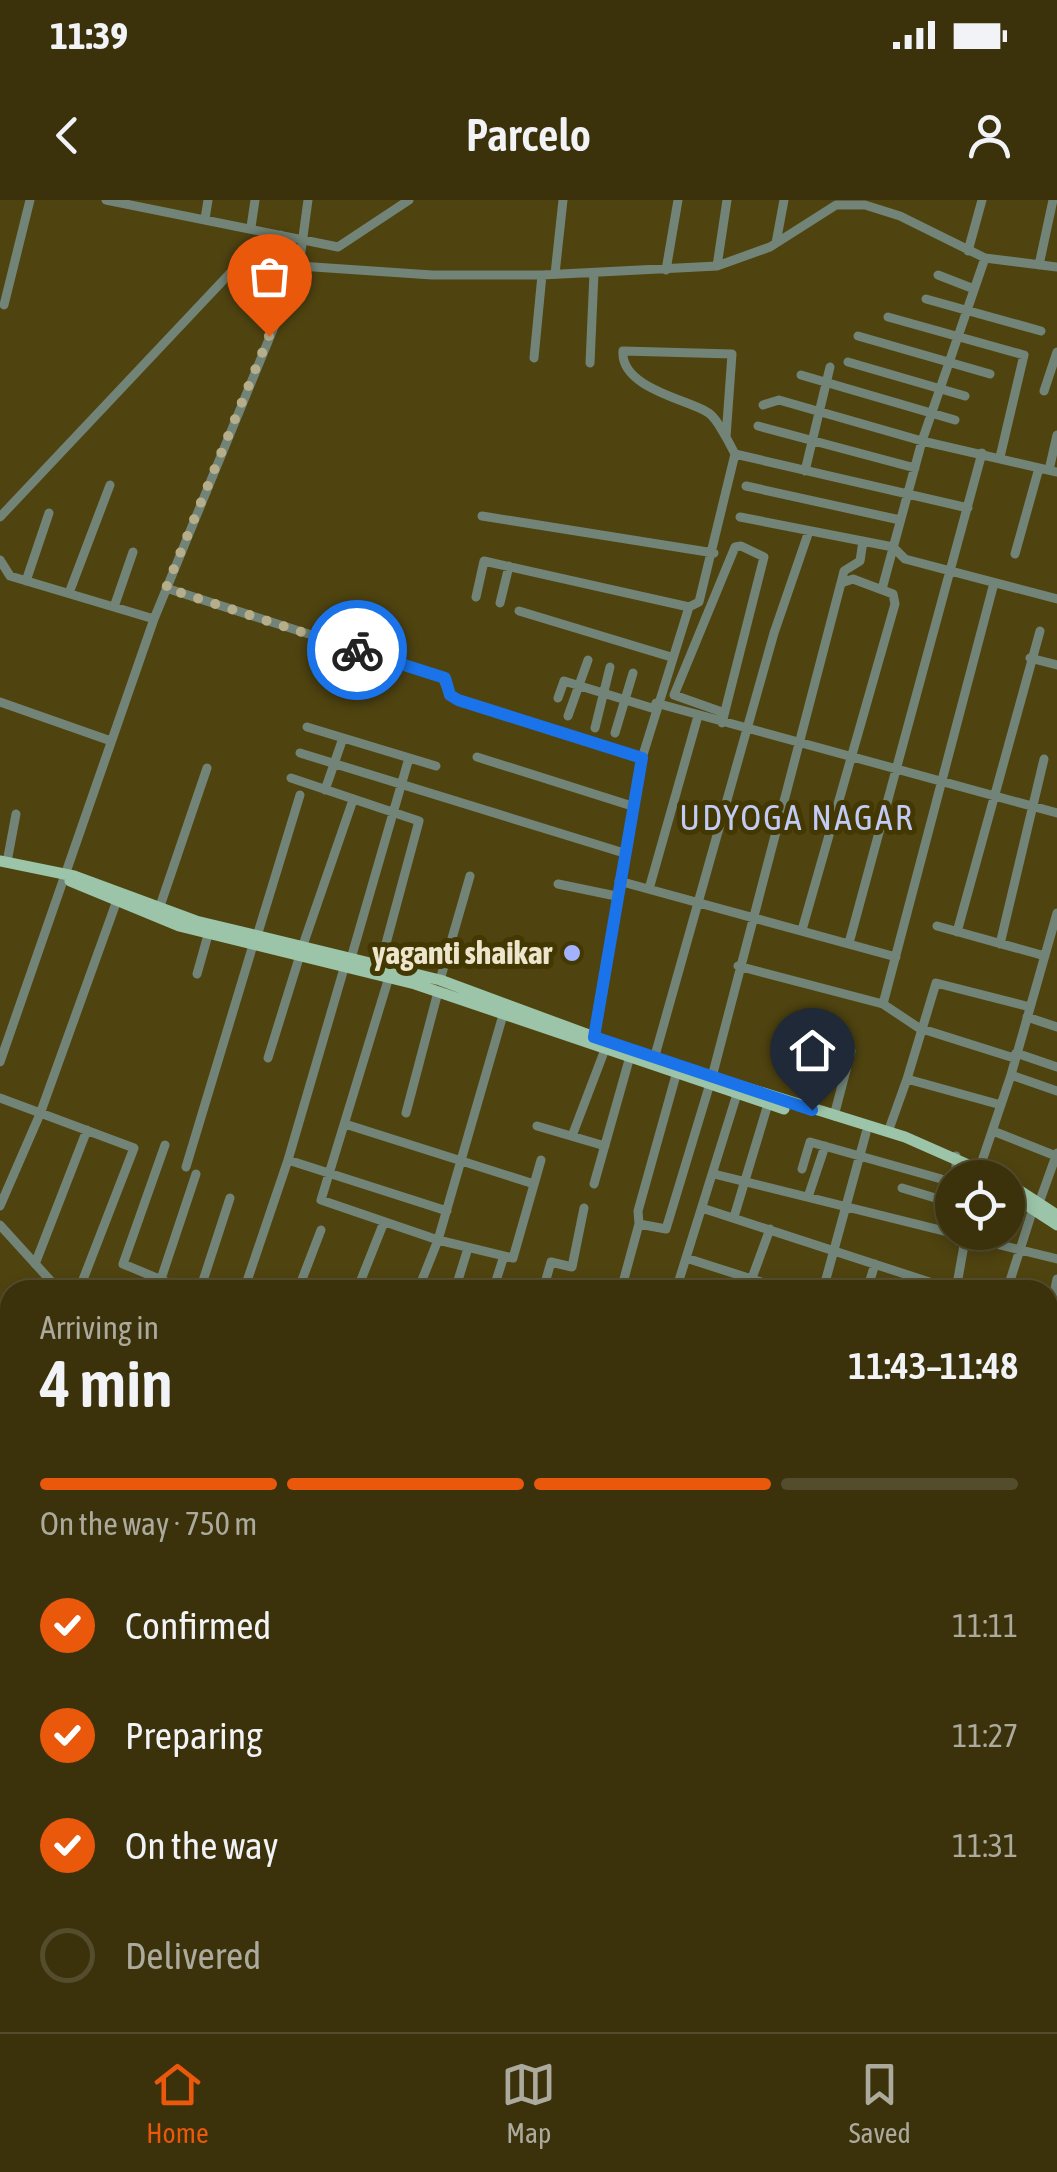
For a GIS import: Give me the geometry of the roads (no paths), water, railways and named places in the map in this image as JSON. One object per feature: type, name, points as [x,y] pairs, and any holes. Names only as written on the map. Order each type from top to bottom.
[{"type":"main road","points":[[2,862],[66,876],[256,941]]},
{"type":"main road","points":[[66,876],[116,903],[208,935],[348,960],[381,962],[629,1060],[711,1081],[768,1104],[955,1159]]},
{"type":"main road","points":[[348,960],[389,977],[439,986],[503,1015],[596,1045],[654,1059],[711,1081],[888,1132],[955,1159]]},
{"type":"main road","points":[[1025,1197],[1057,1226]]},
{"type":"main road","points":[[1025,1201],[1057,1215]]},
{"type":"street","points":[[4,305],[30,200]]},
{"type":"street","points":[[205,219],[208,200]]},
{"type":"street","points":[[251,226],[255,200]]},
{"type":"street","points":[[0,1062],[154,619],[299,266],[308,200]]},
{"type":"street","points":[[114,201],[159,206],[251,226],[281,234],[303,246],[330,246],[347,244],[409,200]]},
{"type":"street","points":[[555,274],[564,200]]},
{"type":"street","points":[[666,270],[678,200]]},
{"type":"street","points":[[716,266],[727,200]]},
{"type":"street","points":[[776,243],[784,200]]},
{"type":"street","points":[[968,250],[982,200]]},
{"type":"street","points":[[1039,265],[1053,200]]},
{"type":"street","points":[[299,266],[432,275],[542,276],[716,266],[776,243],[837,203],[865,205],[900,216],[986,258],[1057,267]]},
{"type":"street","points":[[0,517],[233,270],[262,242],[281,234]]},
{"type":"street","points":[[882,588],[922,441],[986,258]]},
{"type":"street","points":[[590,364],[594,273]]},
{"type":"street","points":[[938,275],[974,289]]},
{"type":"street","points":[[534,358],[542,276]]},
{"type":"street","points":[[926,299],[1041,331]]},
{"type":"street","points":[[888,317],[1024,355],[1000,457]]},
{"type":"street","points":[[858,336],[990,374]]},
{"type":"street","points":[[476,597],[484,561],[688,607],[699,602],[736,454],[709,412],[667,399],[652,389],[625,364],[623,351],[732,354],[726,436]]},
{"type":"street","points":[[1044,391],[1057,352]]},
{"type":"street","points":[[848,362],[964,396]]},
{"type":"street","points":[[805,471],[830,367]]},
{"type":"street","points":[[801,375],[955,420]]},
{"type":"street","points":[[763,405],[778,400],[922,441],[1048,470]]},
{"type":"street","points":[[758,426],[915,468]]},
{"type":"street","points":[[1015,554],[1048,470],[1057,435]]},
{"type":"street","points":[[849,944],[982,453]]},
{"type":"street","points":[[736,454],[968,508]]},
{"type":"street","points":[[69,594],[110,485]]},
{"type":"street","points":[[746,486],[900,520]]},
{"type":"street","points":[[26,581],[49,513]]},
{"type":"street","points":[[482,516],[714,552]]},
{"type":"street","points":[[740,517],[893,547],[905,559],[1057,599]]},
{"type":"street","points":[[654,1059],[796,560],[805,551],[810,530]]},
{"type":"street","points":[[639,1224],[666,1229],[711,1081],[844,571],[860,561],[863,542]]},
{"type":"street","points":[[722,717],[764,558],[741,546],[736,547],[674,694],[747,730],[1057,813]]},
{"type":"street","points":[[114,607],[133,552]]},
{"type":"street","points":[[0,560],[10,576],[154,619]]},
{"type":"street","points":[[500,603],[509,566]]},
{"type":"street","points":[[802,930],[896,604],[894,594],[882,588],[853,579],[841,582]]},
{"type":"street","points":[[883,1004],[994,583]]},
{"type":"street","points":[[166,588],[442,677],[450,695],[458,700],[642,758]]},
{"type":"street","points":[[572,1136],[596,1045],[616,896],[642,758],[688,607]]},
{"type":"street","points":[[519,611],[671,657]]},
{"type":"street","points":[[957,932],[1040,631]]},
{"type":"street","points":[[1030,658],[1057,665]]},
{"type":"street","points":[[568,716],[588,660]]},
{"type":"street","points":[[594,728],[610,667]]},
{"type":"street","points":[[615,733],[633,673]]},
{"type":"street","points":[[558,698],[564,680],[626,701],[722,717]]},
{"type":"street","points":[[0,702],[111,741]]},
{"type":"street","points":[[649,889],[698,716]]},
{"type":"street","points":[[307,727],[436,766]]},
{"type":"street","points":[[326,790],[342,738]]},
{"type":"street","points":[[300,754],[624,853]]},
{"type":"street","points":[[477,757],[632,806]]},
{"type":"street","points":[[247,1280],[288,1160],[409,758]]},
{"type":"street","points":[[1000,944],[1044,760]]},
{"type":"street","points":[[159,909],[207,768]]},
{"type":"street","points":[[291,778],[419,821],[381,962]]},
{"type":"street","points":[[186,1168],[300,795]]},
{"type":"street","points":[[268,1058],[352,800]]},
{"type":"street","points":[[2,862],[16,814]]},
{"type":"street","points":[[406,1114],[470,876]]},
{"type":"street","points":[[619,881],[896,957]]},
{"type":"street","points":[[558,884],[616,896]]},
{"type":"street","points":[[0,1206],[40,1114],[116,903]]},
{"type":"street","points":[[985,1160],[1045,956],[1054,939],[1057,912]]},
{"type":"street","points":[[937,926],[1045,956]]},
{"type":"street","points":[[197,974],[208,935]]},
{"type":"street","points":[[738,966],[883,1004],[919,1028],[1057,1066]]},
{"type":"street","points":[[389,977],[320,1200],[438,1240],[503,1259],[514,1258],[541,1160]]},
{"type":"street","points":[[888,1132],[936,983],[1028,1012],[1057,1027]]},
{"type":"street","points":[[422,1280],[438,1240],[503,1015]]},
{"type":"street","points":[[812,1110],[830,1032]]},
{"type":"street","points":[[834,1116],[851,1051]]},
{"type":"street","points":[[594,1184],[629,1060]]},
{"type":"street","points":[[624,1280],[639,1224],[638,1211],[676,1075]]},
{"type":"street","points":[[1012,1075],[1057,1091]]},
{"type":"street","points":[[907,1078],[1001,1105]]},
{"type":"street","points":[[679,1280],[737,1094]]},
{"type":"street","points":[[0,1098],[134,1148],[83,1280]]},
{"type":"street","points":[[734,1217],[768,1104]]},
{"type":"street","points":[[345,1124],[534,1184]]},
{"type":"street","points":[[537,1126],[605,1146]]},
{"type":"street","points":[[36,1264],[88,1130]]},
{"type":"street","points":[[994,1130],[1056,1155],[1053,1176],[1025,1236]]},
{"type":"street","points":[[825,1280],[866,1134]]},
{"type":"street","points":[[802,1169],[808,1144],[935,1175]]},
{"type":"street","points":[[166,1146],[123,1264],[161,1279],[196,1174]]},
{"type":"street","points":[[808,1197],[825,1146]]},
{"type":"street","points":[[288,1160],[446,1211]]},
{"type":"street","points":[[714,1174],[935,1227]]},
{"type":"street","points":[[902,1188],[935,1198]]},
{"type":"street","points":[[203,1280],[230,1198]]},
{"type":"street","points":[[545,1280],[551,1262],[572,1267],[584,1208]]},
{"type":"street","points":[[702,1208],[924,1280]]},
{"type":"street","points":[[361,1280],[384,1222]]},
{"type":"street","points":[[0,1225],[51,1280]]},
{"type":"street","points":[[752,1278],[770,1229]]},
{"type":"street","points":[[302,1280],[320,1230]]},
{"type":"street","points":[[459,1280],[468,1248]]},
{"type":"street","points":[[957,1280],[963,1250]]},
{"type":"street","points":[[1010,1280],[1020,1250],[1057,1259]]},
{"type":"street","points":[[686,1258],[758,1280]]},
{"type":"street","points":[[496,1280],[503,1259]]},
{"type":"street","points":[[870,1280],[875,1264]]},
{"type":"place","name":"yaganti shaikar","points":[[572,953]]},
{"type":"district","name":"UDYOGA NAGAR","points":[[797,818]]}]
